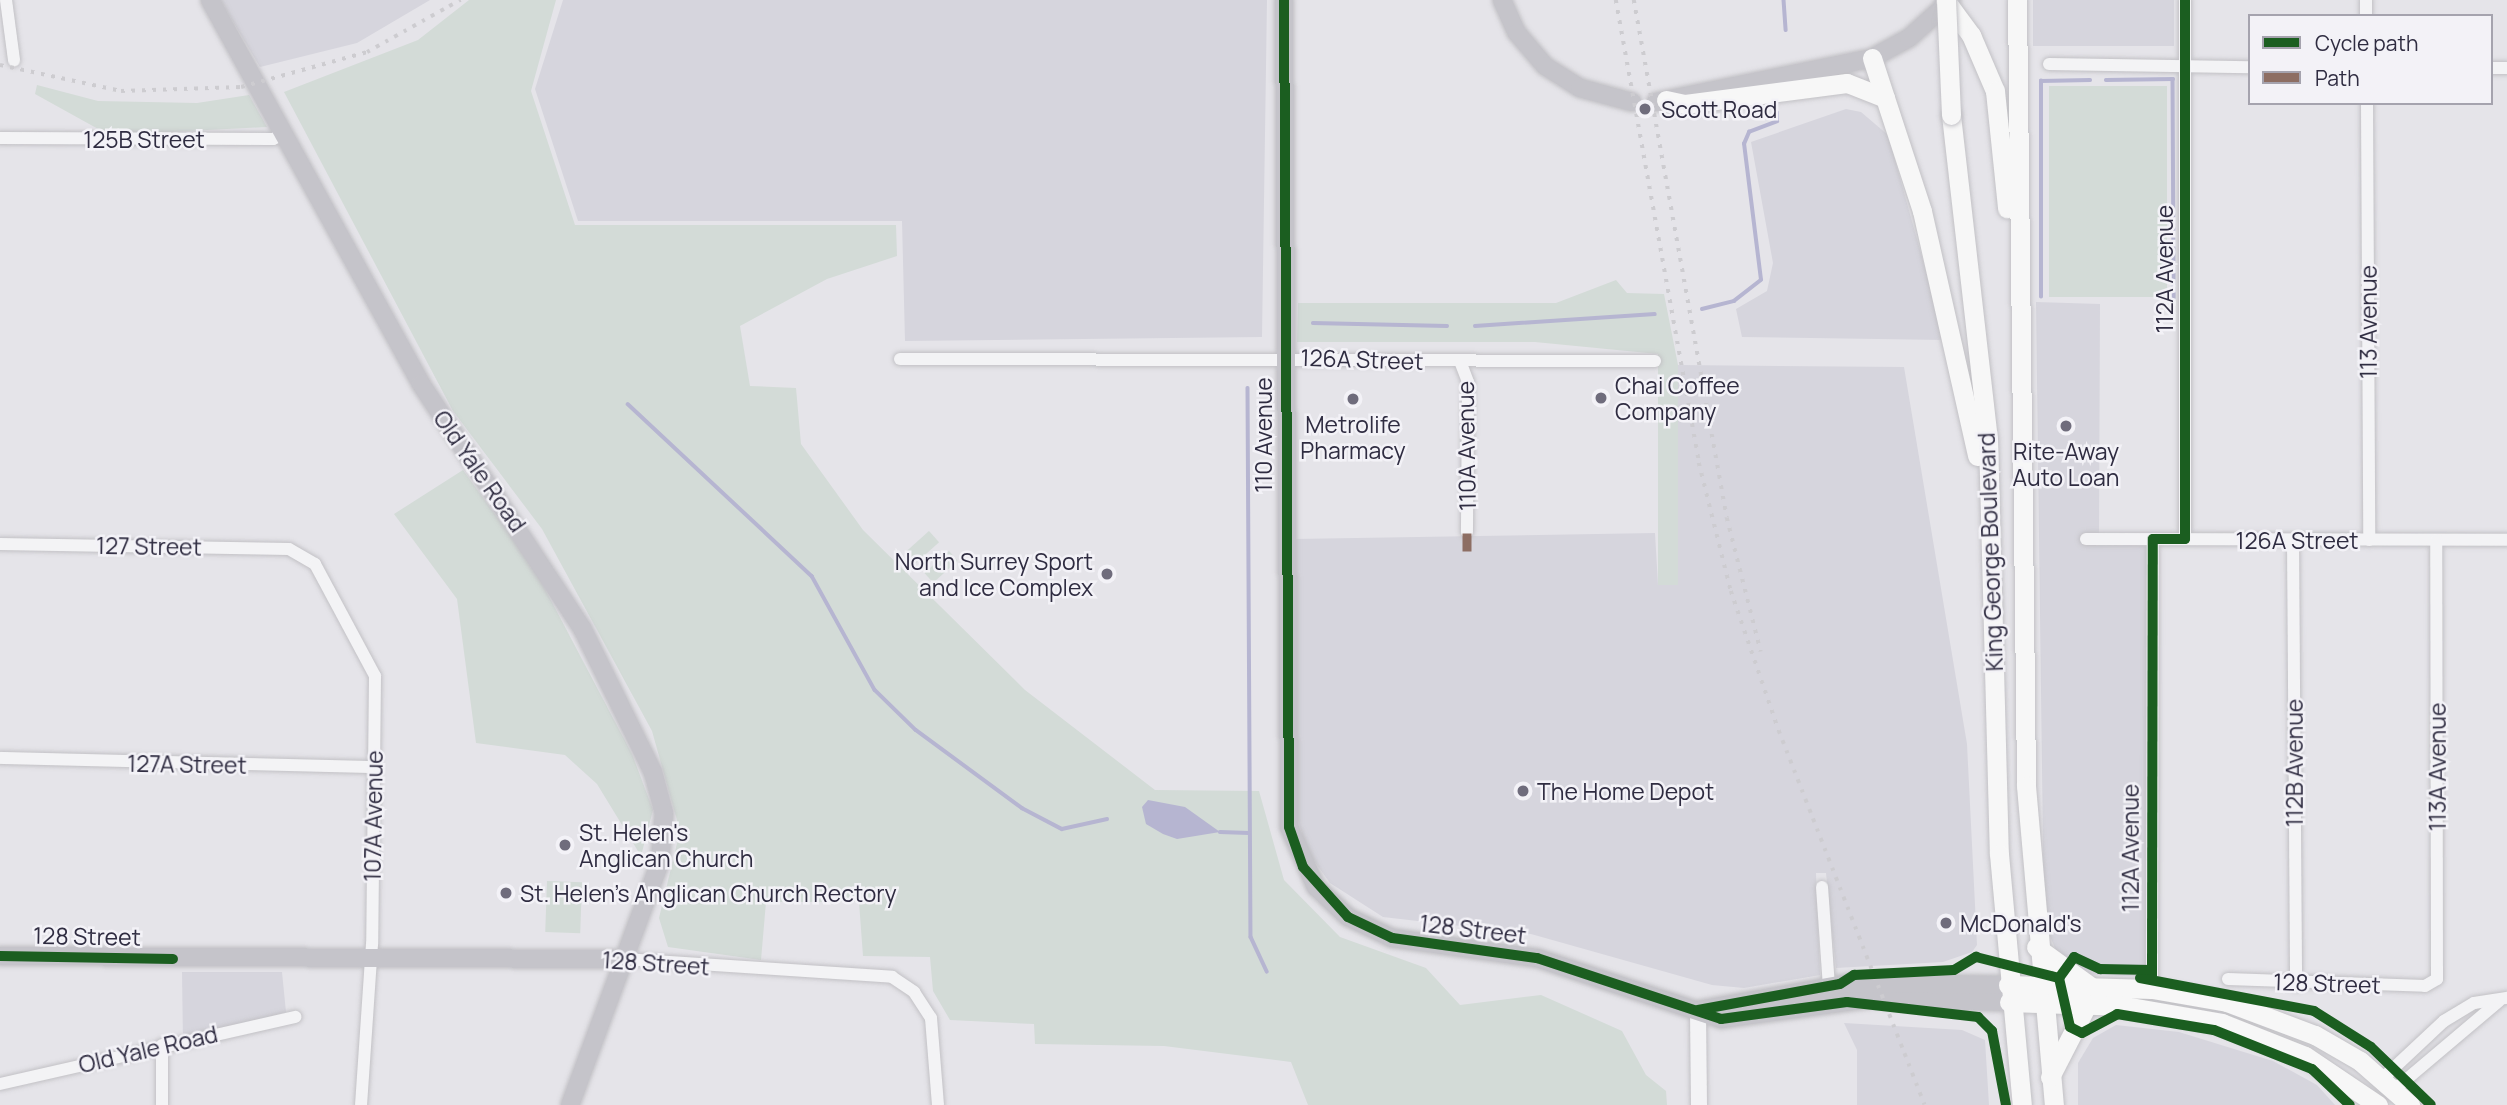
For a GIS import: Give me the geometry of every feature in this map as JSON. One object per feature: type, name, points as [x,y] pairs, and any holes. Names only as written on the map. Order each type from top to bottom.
[{"type":"main road","name":"Old Yale Road","points":[[211,0],[421,384],[531,542],[648,756],[664,813],[663,843],[570,1105]]},
{"type":"main road","name":"110 Avenue","points":[[1284,0],[1284,357],[1289,827],[1303,867]]},
{"type":"main road","points":[[1502,0],[1517,33],[1545,66],[1580,88],[1632,102]]},
{"type":"main road","name":"King George Boulevard","points":[[2017,0],[2026,786],[2040,996],[2054,1105]]},
{"type":"main road","points":[[1661,101],[1872,58],[1909,38],[1948,1],[1986,66],[2001,117],[2021,488]]},
{"type":"main road","name":"King George Boulevard","points":[[1948,1],[1951,115],[1992,515],[2008,994],[2022,1105]]},
{"type":"main road","points":[[1872,58],[1927,229],[1992,515]]},
{"type":"main road","points":[[1661,101],[1685,104],[1834,83],[1858,85],[1885,98]]},
{"type":"main road","name":"128 Street","points":[[1303,867],[1348,917],[1392,938],[1536,958],[1721,1019],[1875,998],[2008,994]]},
{"type":"main road","points":[[2036,947],[2089,995],[2222,1023],[2305,1056],[2371,1102]]},
{"type":"main road","name":"128 Street","points":[[0,956],[370,960],[624,959]]},
{"type":"main road","name":"128 Street","points":[[1698,1010],[1829,986],[1894,979],[2008,994],[2089,995]]},
{"type":"main road","points":[[2089,995],[2152,989],[2279,1019],[2389,1084],[2410,1105]]},
{"type":"main road","points":[[2050,1077],[2089,995]]},
{"type":"street","points":[[6,0],[14,60]]},
{"type":"street","name":"112A Avenue","points":[[2185,0],[2185,539]]},
{"type":"street","points":[[2049,64],[2248,67]]},
{"type":"street","name":"113 Avenue","points":[[2367,105],[2369,540]]},
{"type":"street","name":"125B Street","points":[[0,138],[273,139],[286,133]]},
{"type":"street","name":"126A Street","points":[[900,359],[1284,357],[1460,361],[1655,361]]},
{"type":"street","name":"110A Avenue","points":[[1460,361],[1468,382],[1467,532]]},
{"type":"street","name":"126A Street","points":[[2086,539],[2507,540]]},
{"type":"street","name":"112A Avenue","points":[[2152,989],[2153,539]]},
{"type":"street","name":"112B Avenue","points":[[2293,540],[2296,985]]},
{"type":"street","name":"113A Avenue","points":[[2425,986],[2437,979],[2436,540]]},
{"type":"street","name":"127 Street","points":[[0,544],[296,552]]},
{"type":"street","name":"107A Avenue","points":[[296,552],[315,564],[375,676],[370,960],[360,1105]]},
{"type":"street","name":"127A Street","points":[[0,758],[374,767]]},
{"type":"street","points":[[1822,887],[1829,986]]},
{"type":"street","name":"128 Street","points":[[624,959],[879,974],[904,984],[923,1002],[936,1036],[938,1105]]},
{"type":"street","name":"128 Street","points":[[2228,979],[2296,985],[2425,986]]},
{"type":"street","points":[[2371,1102],[2444,1021],[2474,1003],[2503,999]]},
{"type":"street","points":[[1698,1010],[1699,1105]]},
{"type":"street","name":"Old Yale Road","points":[[0,1084],[162,1045],[296,1017]]},
{"type":"street","points":[[162,1045],[162,1105]]},
{"type":"shaded area","points":[[220,0],[430,0],[357,43],[260,67]]},
{"type":"shaded area","points":[[469,0],[556,0],[531,91],[575,225],[896,225],[897,256],[827,279],[740,326],[750,386],[796,388],[801,444],[863,530],[1025,690],[1155,790],[1259,791],[1284,880],[1340,937],[1426,968],[1460,1005],[1541,995],[1622,1031],[1646,1075],[1666,1091],[1667,1105],[1308,1105],[1291,1062],[1164,1046],[1035,1044],[1034,1024],[950,1020],[933,991],[930,957],[863,956],[859,902],[766,902],[761,960],[668,947],[659,918],[680,831],[652,731],[542,529],[453,411],[284,92],[418,40]]},
{"type":"shaded area","points":[[563,0],[1267,0],[1262,337],[905,341],[902,221],[578,221],[535,89]]},
{"type":"shaded area","points":[[2033,0],[2174,0],[2174,46],[2033,46]]},
{"type":"shaded area","points":[[37,85],[98,101],[197,103],[249,95],[267,127],[109,135],[35,94]]},
{"type":"shaded area","points":[[2049,86],[2167,86],[2167,297],[2049,297]]},
{"type":"shaded area","points":[[1846,109],[1861,112],[1888,135],[1945,340],[1742,337],[1736,309],[1767,291],[1773,263],[1751,142]]},
{"type":"shaded area","points":[[1616,280],[1627,293],[1664,294],[1678,365],[1678,585],[1658,585],[1658,354],[1535,342],[1297,342],[1298,303],[1556,303]]},
{"type":"shaded area","points":[[2036,302],[2100,304],[2099,538],[2152,539],[2151,977],[2080,974],[2057,953],[2044,922]]},
{"type":"shaded area","points":[[1678,365],[1904,367],[1967,744],[1977,945],[1972,952],[1943,962],[1836,968],[1826,873],[1816,873],[1820,975],[1744,988],[1712,985],[1531,934],[1383,917],[1330,883],[1307,851],[1295,810],[1294,539],[1655,533],[1658,585],[1678,585]]},
{"type":"shaded area","points":[[463,470],[535,570],[632,754],[653,810],[641,856],[597,784],[565,755],[476,743],[457,599],[394,514]]},
{"type":"shaded area","points":[[929,531],[939,542],[915,564],[904,553]]},
{"type":"shaded area","points":[[949,551],[958,561],[933,583],[924,573]]},
{"type":"shaded area","points":[[547,881],[582,882],[580,933],[545,932]]},
{"type":"shaded area","points":[[182,972],[282,972],[286,1012],[183,1043]]},
{"type":"shaded area","points":[[1844,1023],[1962,1030],[1985,1040],[1989,1105],[1857,1105],[1857,1050]]},
{"type":"shaded area","points":[[2116,1025],[2179,1032],[2273,1061],[2317,1085],[2335,1105],[2078,1105],[2078,1063],[2093,1038]]},
{"type":"water","points":[[1148,800],[1185,807],[1220,832],[1177,839],[1163,834],[1146,824],[1142,807]]},
{"type":"waterway","points":[[1784,0],[1786,30]]},
{"type":"waterway","points":[[2106,80],[2173,79],[2174,298]]},
{"type":"waterway","points":[[2041,297],[2041,81],[2090,80]]},
{"type":"waterway","points":[[1702,309],[1734,301],[1761,280],[1744,144],[1749,132],[1777,121],[1777,113]]},
{"type":"waterway","points":[[1475,326],[1655,314]]},
{"type":"waterway","points":[[1313,323],[1447,326]]},
{"type":"waterway","points":[[1248,388],[1251,937],[1267,972]]},
{"type":"waterway","points":[[628,404],[812,576],[875,690],[916,730],[1022,808],[1062,829],[1107,819]]},
{"type":"waterway","points":[[1220,832],[1249,833]]},
{"type":"railway","points":[[0,65],[121,91],[241,87],[367,52],[460,0]]},
{"type":"railway","points":[[1616,0],[1699,463],[1731,591],[1779,731],[1925,1105]]},
{"type":"railway","points":[[1634,0],[1727,518],[1761,652]]},
{"type":"marked path","points":[[1467,532],[1467,551]]},
{"type":"cycle path","points":[[1284,0],[1289,827],[1303,867],[1348,917],[1392,938],[1537,958],[1721,1019],[1847,1002],[1978,1017],[1992,1031],[2006,1105]]},
{"type":"cycle path","points":[[2152,979],[2153,539],[2185,539],[2185,0]]},
{"type":"cycle path","points":[[0,956],[173,959]]},
{"type":"cycle path","points":[[1698,1010],[1840,984],[1854,975],[1954,970],[1976,957],[2059,978],[2074,957],[2100,969],[2152,970]]},
{"type":"cycle path","points":[[2059,978],[2070,1027],[2082,1033],[2117,1014],[2214,1030],[2312,1069],[2350,1105]]},
{"type":"cycle path","points":[[2140,978],[2314,1011],[2371,1047],[2431,1105]]},
{"type":"place","name":"Scott Road","points":[[1645,109]]},
{"type":"place","name":"Chai Coffee Company","points":[[1601,398]]},
{"type":"place","name":"Metrolife Pharmacy","points":[[1353,399]]},
{"type":"place","name":"Rite-Away Auto Loan","points":[[2066,426]]},
{"type":"place","name":"North Surrey Sport and Ice Complex","points":[[1107,574]]},
{"type":"place","name":"The Home Depot","points":[[1523,791]]},
{"type":"place","name":"St. Helen's Anglican Church","points":[[565,845]]},
{"type":"place","name":"St. Helen's Anglican Church Rectory","points":[[506,893]]},
{"type":"place","name":"McDonald's","points":[[1946,923]]}]
